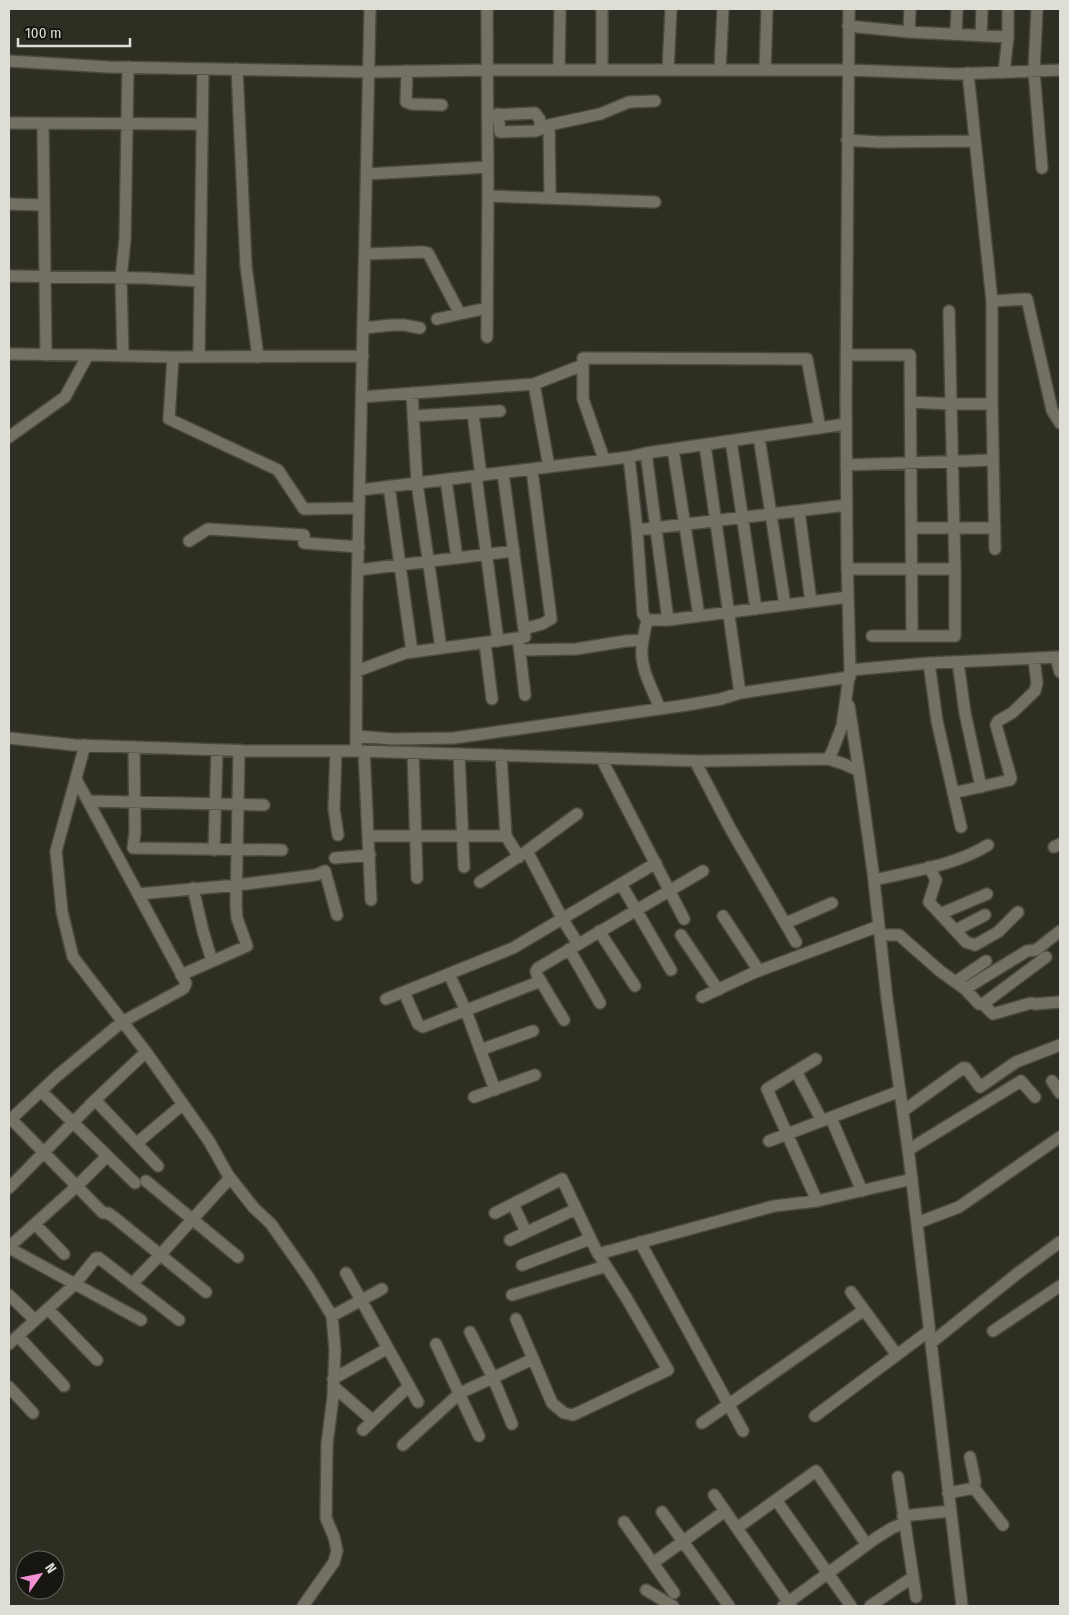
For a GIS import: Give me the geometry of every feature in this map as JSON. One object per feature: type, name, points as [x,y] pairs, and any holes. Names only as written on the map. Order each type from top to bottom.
[{"type":"street","points":[[370,9],[358,547],[356,736],[360,751],[369,836],[371,900]]},
{"type":"street","points":[[487,9],[486,70],[492,115],[488,167],[487,337]]},
{"type":"street","points":[[559,70],[560,9]]},
{"type":"street","points":[[602,9],[602,70]]},
{"type":"street","points":[[668,70],[671,9]]},
{"type":"street","points":[[720,70],[723,9]]},
{"type":"street","points":[[765,70],[767,9]]},
{"type":"street","points":[[828,759],[842,726],[850,674],[846,505],[847,70],[849,9]]},
{"type":"street","points":[[909,32],[910,9]]},
{"type":"street","points":[[956,34],[957,9]]},
{"type":"street","points":[[981,36],[982,9]]},
{"type":"street","points":[[1004,72],[1008,37],[1008,9]]},
{"type":"street","points":[[1037,9],[1034,71],[1042,168]]},
{"type":"street","points":[[848,26],[909,32],[1008,37]]},
{"type":"street","points":[[9,61],[128,67],[370,72],[486,70],[847,70],[968,73],[1060,70]]},
{"type":"street","points":[[122,356],[121,278],[125,239],[128,67]]},
{"type":"street","points":[[199,357],[203,69]]},
{"type":"street","points":[[237,69],[246,266],[258,357]]},
{"type":"street","points":[[408,72],[406,102],[442,105]]},
{"type":"street","points":[[968,73],[992,301],[995,549]]},
{"type":"street","points":[[492,115],[498,129],[502,133],[529,132],[585,118],[629,102],[655,102]]},
{"type":"street","points":[[492,115],[535,113],[545,127],[550,198]]},
{"type":"street","points":[[9,123],[127,122],[202,124]]},
{"type":"street","points":[[43,124],[46,355]]},
{"type":"street","points":[[848,140],[880,142],[975,141]]},
{"type":"street","points":[[367,174],[488,167]]},
{"type":"street","points":[[488,196],[655,202]]},
{"type":"street","points":[[9,204],[44,205]]},
{"type":"street","points":[[365,254],[428,253],[460,314]]},
{"type":"street","points":[[9,276],[45,275],[200,281]]},
{"type":"street","points":[[992,301],[1027,298],[1052,410],[1060,424]]},
{"type":"street","points":[[437,319],[487,308]]},
{"type":"street","points":[[872,636],[955,636],[956,569],[949,311]]},
{"type":"street","points":[[364,328],[392,325],[420,328]]},
{"type":"street","points":[[9,354],[172,357],[363,356]]},
{"type":"street","points":[[9,437],[65,397],[88,355]]},
{"type":"street","points":[[846,355],[910,355],[912,636]]},
{"type":"street","points":[[172,357],[169,419],[278,470],[304,509],[360,508]]},
{"type":"street","points":[[604,459],[583,399],[583,358],[807,359],[820,428]]},
{"type":"street","points":[[362,397],[534,384],[583,365]]},
{"type":"street","points":[[534,384],[549,467]]},
{"type":"street","points":[[412,393],[417,483],[442,648]]},
{"type":"street","points":[[910,402],[992,404]]},
{"type":"street","points":[[413,416],[500,411]]},
{"type":"street","points":[[473,412],[486,554],[498,641]]},
{"type":"street","points":[[360,490],[629,457],[846,424]]},
{"type":"street","points":[[759,436],[785,605]]},
{"type":"street","points":[[731,441],[756,609]]},
{"type":"street","points":[[705,444],[740,693]]},
{"type":"street","points":[[673,449],[699,616]]},
{"type":"street","points":[[646,453],[668,620]]},
{"type":"street","points":[[629,457],[643,614],[647,620],[642,649],[644,667],[660,709]]},
{"type":"street","points":[[846,465],[993,460]]},
{"type":"street","points":[[357,671],[405,653],[498,641],[521,634],[552,619],[532,470]]},
{"type":"street","points":[[503,473],[514,551],[524,695]]},
{"type":"street","points":[[446,480],[457,558]]},
{"type":"street","points":[[389,486],[412,652]]},
{"type":"street","points":[[636,530],[846,505]]},
{"type":"street","points":[[799,510],[811,602]]},
{"type":"street","points":[[911,528],[995,528]]},
{"type":"street","points":[[189,541],[208,530],[304,535],[304,543],[358,547]]},
{"type":"street","points":[[358,570],[514,551]]},
{"type":"street","points":[[847,568],[956,569]]},
{"type":"street","points":[[647,620],[668,620],[848,597]]},
{"type":"street","points":[[520,650],[576,649],[643,640]]},
{"type":"street","points":[[485,642],[492,699]]},
{"type":"street","points":[[356,736],[392,739],[454,738],[660,709],[850,674],[929,664],[1058,658],[1060,672]]},
{"type":"street","points":[[953,794],[1008,781],[1011,778],[996,724],[1012,713],[1035,691],[1037,683],[1034,659]]},
{"type":"street","points":[[958,662],[965,713],[981,787]]},
{"type":"street","points":[[929,664],[937,722],[961,827]]},
{"type":"street","points":[[847,697],[874,880],[887,999],[912,1179],[962,1606]]},
{"type":"street","points":[[9,738],[85,745],[217,750],[360,751],[695,761],[828,759],[859,771]]},
{"type":"street","points":[[85,745],[56,851],[62,912],[73,958],[146,1052],[209,1141],[230,1178],[254,1208],[271,1224],[309,1278],[332,1316],[335,1350],[327,1444],[326,1518],[334,1536],[337,1551],[334,1562],[303,1606]]},
{"type":"street","points":[[134,747],[133,848],[282,850]]},
{"type":"street","points":[[214,850],[217,750]]},
{"type":"street","points":[[181,975],[247,946],[237,918],[239,750]]},
{"type":"street","points":[[336,751],[334,808],[338,835]]},
{"type":"street","points":[[413,753],[417,878]]},
{"type":"street","points":[[459,754],[464,867]]},
{"type":"street","points":[[501,755],[506,836],[523,854],[563,920],[573,947],[600,1003]]},
{"type":"street","points":[[601,758],[684,919]]},
{"type":"street","points":[[695,761],[730,828],[796,942]]},
{"type":"street","points":[[76,779],[186,983],[184,988],[122,1022],[57,1076],[12,1122],[103,1213],[108,1213],[115,1218],[206,1292]]},
{"type":"street","points":[[88,800],[264,805]]},
{"type":"street","points":[[480,882],[523,854],[577,814]]},
{"type":"street","points":[[369,836],[506,836]]},
{"type":"street","points":[[874,880],[959,859],[978,852],[988,845]]},
{"type":"street","points":[[335,858],[370,855]]},
{"type":"street","points":[[386,999],[513,948],[656,863]]},
{"type":"street","points":[[929,867],[936,880],[929,902],[966,942],[975,945],[998,932],[1018,912]]},
{"type":"street","points":[[138,894],[237,885],[316,874],[325,871],[337,914]]},
{"type":"street","points":[[564,1020],[536,970],[635,909],[703,871]]},
{"type":"street","points":[[621,884],[671,970]]},
{"type":"street","points":[[194,888],[203,931],[212,961]]},
{"type":"street","points":[[940,914],[987,894]]},
{"type":"street","points":[[786,924],[832,903]]},
{"type":"street","points":[[956,930],[985,915]]},
{"type":"street","points":[[723,916],[759,971]]},
{"type":"street","points":[[599,931],[635,986]]},
{"type":"street","points":[[702,998],[759,971],[880,931],[899,935],[993,1014],[1031,1003],[1060,1002]]},
{"type":"street","points":[[965,989],[1027,951],[1036,950],[1060,931]]},
{"type":"street","points":[[681,935],[718,990]]},
{"type":"street","points":[[983,1004],[1046,958]]},
{"type":"street","points":[[955,982],[986,961]]},
{"type":"street","points":[[449,974],[466,1011],[494,1090]]},
{"type":"street","points":[[404,992],[418,1024],[423,1027],[541,981]]},
{"type":"street","points":[[480,1050],[533,1031]]},
{"type":"street","points":[[903,1111],[963,1068],[966,1068],[980,1087],[1016,1062],[1060,1045]]},
{"type":"street","points":[[9,1188],[95,1100],[146,1052]]},
{"type":"street","points":[[816,1059],[767,1089],[817,1201]]},
{"type":"street","points":[[796,1071],[827,1119],[862,1191]]},
{"type":"street","points":[[474,1097],[535,1075]]},
{"type":"street","points":[[908,1150],[1021,1081],[1035,1097]]},
{"type":"street","points":[[1052,1081],[1060,1093]]},
{"type":"street","points":[[769,1141],[900,1091]]},
{"type":"street","points":[[46,1096],[107,1156],[238,1257]]},
{"type":"street","points":[[95,1100],[158,1166]]},
{"type":"street","points":[[137,1144],[182,1105]]},
{"type":"street","points":[[917,1223],[959,1207],[1060,1137]]},
{"type":"street","points":[[107,1156],[9,1248],[141,1320]]},
{"type":"street","points":[[132,1284],[230,1178]]},
{"type":"street","points":[[495,1213],[562,1179],[598,1254],[627,1299],[668,1370],[573,1415],[568,1415],[552,1403],[516,1318]]},
{"type":"street","points":[[598,1254],[774,1206],[817,1201],[912,1179]]},
{"type":"street","points":[[513,1204],[526,1232]]},
{"type":"street","points":[[510,1240],[576,1209]]},
{"type":"street","points":[[35,1224],[64,1254]]},
{"type":"street","points":[[522,1265],[590,1239]]},
{"type":"street","points":[[640,1242],[743,1431]]},
{"type":"street","points":[[815,1416],[897,1355],[930,1337],[1060,1242]]},
{"type":"street","points":[[9,1344],[75,1284],[96,1258],[99,1258],[180,1320]]},
{"type":"street","points":[[512,1295],[606,1266]]},
{"type":"street","points":[[346,1273],[418,1402]]},
{"type":"street","points":[[994,1331],[1060,1286]]},
{"type":"street","points":[[332,1316],[382,1289]]},
{"type":"street","points":[[851,1292],[897,1355]]},
{"type":"street","points":[[9,1295],[35,1320]]},
{"type":"street","points":[[48,1309],[97,1360]]},
{"type":"street","points":[[702,1423],[864,1310]]},
{"type":"street","points":[[470,1332],[493,1378],[512,1424]]},
{"type":"street","points":[[18,1336],[64,1386]]},
{"type":"street","points":[[436,1344],[479,1436]]},
{"type":"street","points":[[333,1382],[388,1348]]},
{"type":"street","points":[[403,1445],[460,1393],[534,1359]]},
{"type":"street","points":[[333,1382],[372,1420]]},
{"type":"street","points":[[363,1430],[409,1386]]},
{"type":"street","points":[[9,1387],[33,1413]]},
{"type":"street","points":[[970,1457],[975,1481],[974,1488],[1004,1525]]},
{"type":"street","points":[[737,1528],[816,1471],[867,1545]]},
{"type":"street","points":[[898,1476],[916,1597]]},
{"type":"street","points":[[948,1493],[974,1488]]},
{"type":"street","points":[[714,1495],[787,1605],[828,1573],[904,1520],[950,1513]]},
{"type":"street","points":[[776,1500],[851,1606]]},
{"type":"street","points":[[653,1563],[725,1511]]},
{"type":"street","points":[[662,1512],[729,1606]]},
{"type":"street","points":[[624,1522],[674,1593]]},
{"type":"street","points":[[870,1606],[912,1578]]},
{"type":"street","points":[[646,1590],[674,1606]]}]
